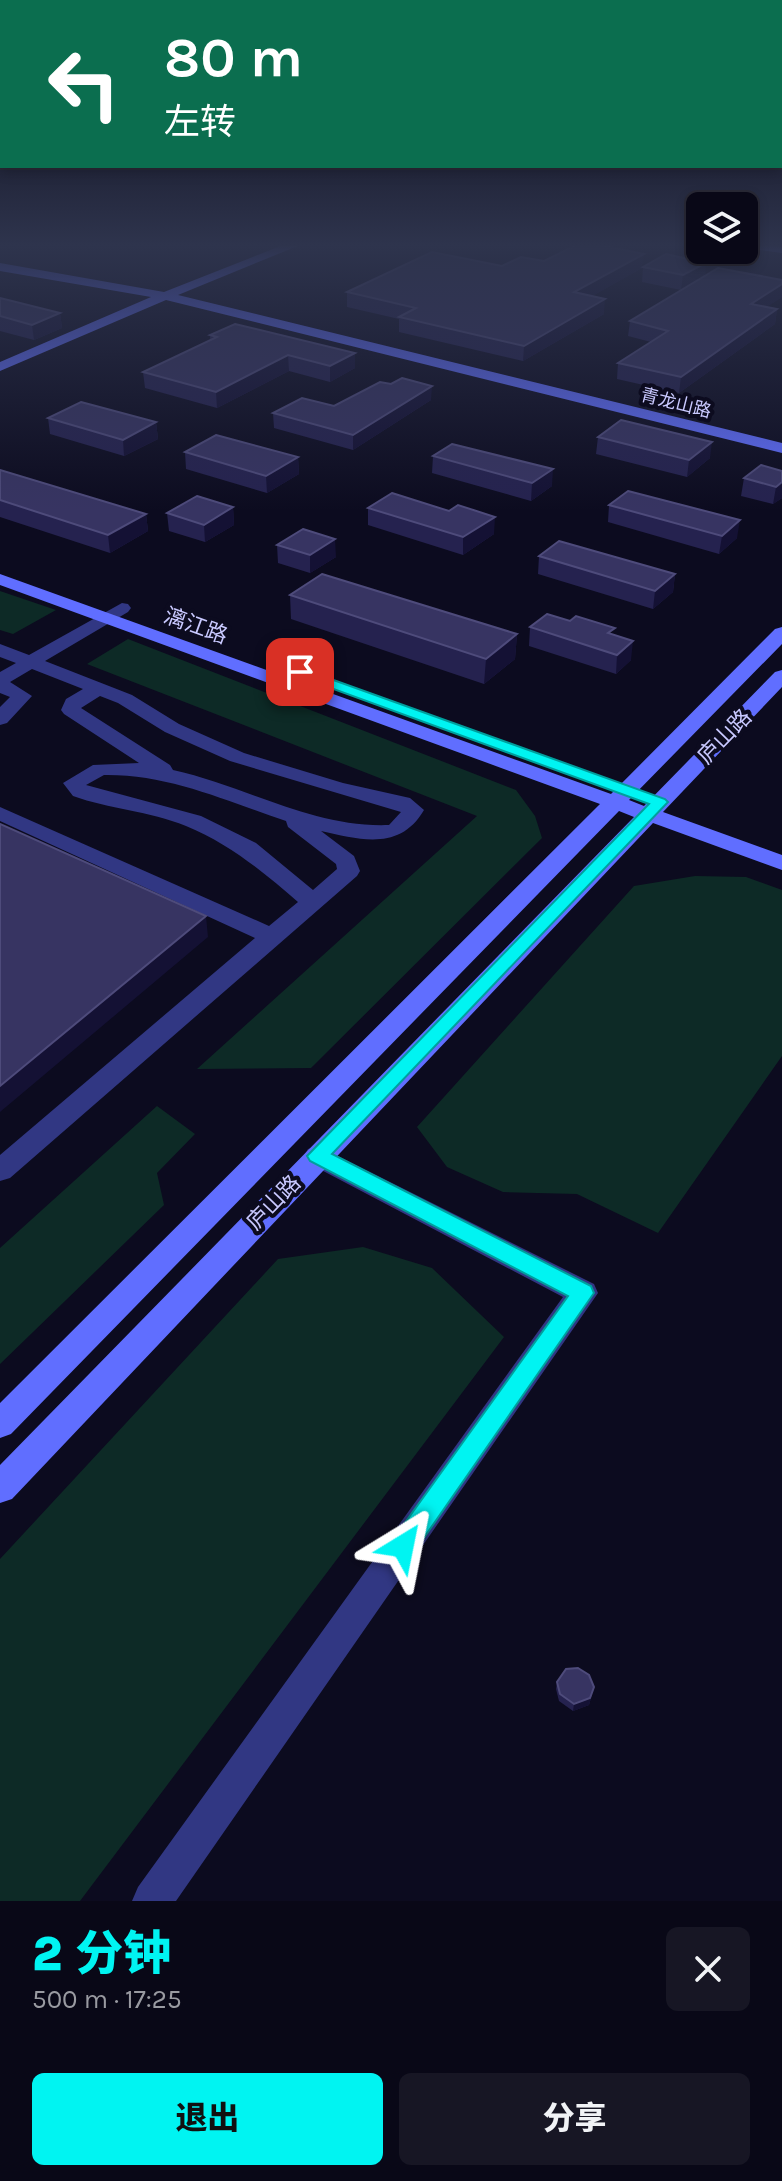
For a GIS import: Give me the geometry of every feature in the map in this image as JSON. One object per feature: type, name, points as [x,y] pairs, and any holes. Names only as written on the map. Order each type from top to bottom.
[{"type":"street","points":[[0,367],[80,334]]},
{"type":"street","points":[[0,374],[89,334]]},
{"type":"street","name":"青龙山路","points":[[328,334],[782,448]]},
{"type":"street","name":"漓江路","points":[[0,566],[114,613],[653,808],[782,863]]},
{"type":"street","name":"漓江路","points":[[0,579],[114,613]]},
{"type":"street","points":[[0,719],[22,696],[0,682],[114,613]]},
{"type":"street","name":"庐山路","points":[[0,1424],[782,633]]},
{"type":"street","points":[[0,650],[125,699],[172,728],[237,757],[337,788],[402,803],[413,810],[408,821],[393,831],[328,833],[281,811],[176,776],[118,767],[85,771],[74,783],[80,792],[114,798],[193,821],[248,848],[313,902]]},
{"type":"street","name":"庐山路","points":[[0,1488],[782,676]]},
{"type":"street","points":[[100,688],[73,703],[71,710],[176,776]]},
{"type":"street","points":[[118,767],[138,754]]},
{"type":"street","points":[[199,784],[237,757]]},
{"type":"street","name":"漓江路","points":[[653,808],[782,846]]},
{"type":"street","points":[[0,813],[272,936]]},
{"type":"street","points":[[0,1171],[349,871],[328,833]]},
{"type":"street","points":[[152,1901],[583,1293],[283,1138]]},
{"type":"green space","points":[[0,591],[56,610],[13,634],[0,630]]},
{"type":"green space","points":[[128,639],[516,790],[535,816],[542,838],[311,1068],[197,1069],[477,816],[87,664]]},
{"type":"green space","points":[[695,876],[746,877],[782,890],[782,1056],[658,1233],[577,1194],[503,1192],[447,1167],[417,1127],[634,886]]},
{"type":"green space","points":[[157,1106],[195,1134],[157,1173],[164,1205],[0,1364],[0,1248]]},
{"type":"green space","points":[[363,1247],[432,1268],[504,1337],[80,1901],[0,1901],[0,1559],[278,1259]]},
{"type":"building","points":[[275,334],[355,353],[330,366],[288,355],[216,392],[143,372],[217,337],[210,335]]},
{"type":"building","points":[[471,334],[545,334],[524,346]]},
{"type":"building","points":[[664,334],[742,334],[681,377],[618,363]]},
{"type":"building","points":[[402,378],[432,386],[353,435],[273,413],[302,398],[334,406],[380,382],[391,384]]},
{"type":"building","points":[[81,402],[156,422],[123,440],[48,418]]},
{"type":"building","points":[[621,420],[712,442],[689,460],[598,437]]},
{"type":"building","points":[[216,435],[298,457],[266,476],[185,452]]},
{"type":"building","points":[[452,444],[553,469],[532,483],[433,456]]},
{"type":"building","points":[[761,465],[782,471],[782,482],[776,487],[744,478]]},
{"type":"building","points":[[0,470],[146,514],[108,535],[0,500]]},
{"type":"building","points":[[628,491],[740,520],[722,536],[609,505]]},
{"type":"building","points":[[392,493],[449,511],[458,505],[495,517],[463,537],[368,508]]},
{"type":"building","points":[[197,496],[233,507],[204,525],[167,513]]},
{"type":"building","points":[[303,529],[335,539],[310,555],[277,545]]},
{"type":"building","points":[[559,541],[675,574],[655,591],[539,556]]},
{"type":"building","points":[[322,574],[517,634],[486,659],[290,595]]},
{"type":"building","points":[[547,614],[570,621],[576,616],[615,628],[608,633],[633,641],[617,655],[530,627]]},
{"type":"building","points":[[0,824],[206,916],[0,1086]]},
{"type":"building","points":[[578,1668],[589,1675],[594,1687],[590,1698],[574,1704],[560,1694],[557,1682],[566,1669]]},
{"type":"route","points":[[300,672],[659,802],[318,1156],[583,1293],[403,1546]]}]
